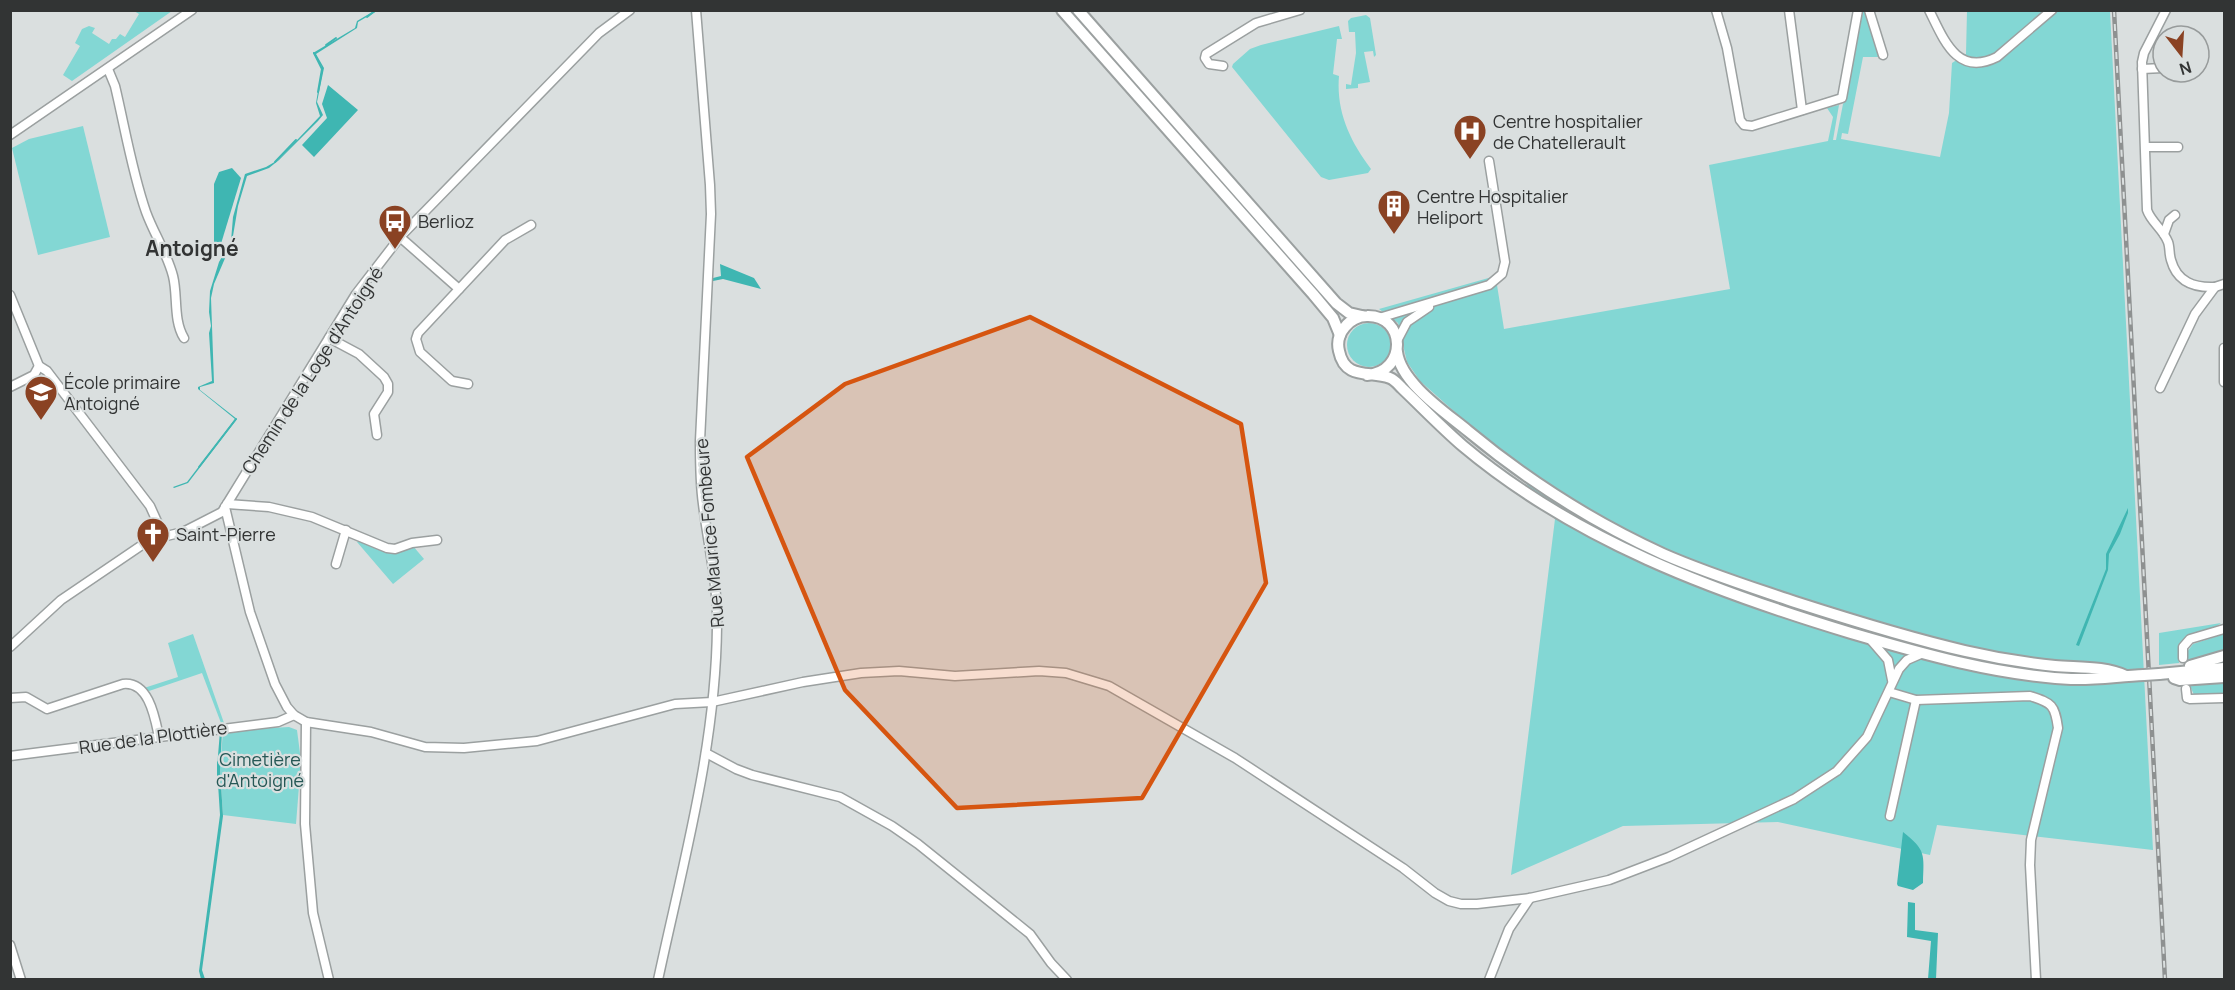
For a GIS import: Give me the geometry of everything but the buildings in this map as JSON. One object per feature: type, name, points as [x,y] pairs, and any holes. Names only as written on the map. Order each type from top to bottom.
[{"type":"main road","points":[[1062,10],[1313,294],[1332,318],[1340,335],[1339,352],[1344,363],[1355,372],[1392,379],[1448,432],[1498,473],[1596,535],[1631,553],[1717,589],[1869,638],[1978,667],[2042,677],[2101,680],[2224,668]]},
{"type":"main road","points":[[1078,10],[1336,303],[1349,314],[1379,318],[1390,325],[1400,363],[1417,387],[1506,461],[1552,493],[1666,555],[1829,613],[1956,649],[2036,664],[2110,670],[2127,676]]},
{"type":"main road","points":[[1340,335],[1351,321],[1364,316]]},
{"type":"main road","points":[[1367,375],[1378,373],[1387,367],[1394,360],[1397,346]]},
{"type":"main road","points":[[2161,674],[2224,656]]},
{"type":"main road","points":[[2161,674],[2180,680],[2224,677]]},
{"type":"street","points":[[10,135],[192,10]]},
{"type":"street","name":"Chemin de la Loge d'Antoigné","points":[[10,647],[61,600],[142,544],[183,532],[219,514],[356,294],[400,237],[599,33],[630,10]]},
{"type":"street","name":"Rue Maurice Fombeure","points":[[658,980],[706,753],[717,637],[714,568],[702,504],[700,441],[709,268],[710,185],[696,10]]},
{"type":"street","points":[[1223,66],[1209,64],[1205,58],[1206,54],[1256,23],[1300,10]]},
{"type":"street","points":[[1716,10],[1729,60],[1740,120],[1744,125],[1752,126],[1842,98],[1858,10]]},
{"type":"street","points":[[1789,10],[1802,110]]},
{"type":"street","points":[[1869,10],[1883,55]]},
{"type":"street","points":[[1929,10],[1951,51],[1959,58],[1977,63],[1988,62],[1998,57],[2052,10]]},
{"type":"street","points":[[2166,10],[2144,53],[2142,69],[2147,210],[2151,219],[2164,234],[2175,270],[2183,280],[2193,285],[2222,286]]},
{"type":"street","points":[[108,69],[115,86],[146,211],[163,246],[173,276],[178,329],[184,338]]},
{"type":"street","points":[[2142,69],[2151,69]]},
{"type":"street","points":[[2146,147],[2178,147]]},
{"type":"street","points":[[1379,318],[1492,283],[1500,276],[1505,268],[1505,259],[1489,160]]},
{"type":"street","points":[[2164,234],[2169,220],[2175,215]]},
{"type":"street","points":[[468,384],[452,381],[420,351],[416,339],[418,333],[505,240],[531,225]]},
{"type":"street","points":[[400,237],[459,289]]},
{"type":"street","points":[[2160,388],[2195,314],[2222,286]]},
{"type":"street","points":[[10,295],[39,366],[46,371],[150,506],[164,537]]},
{"type":"street","points":[[1397,346],[1403,327],[1413,316],[1457,295]]},
{"type":"street","points":[[329,338],[359,354],[384,377],[388,384],[388,392],[374,414],[377,435]]},
{"type":"street","points":[[2224,348],[2224,382]]},
{"type":"street","points":[[10,387],[34,375],[39,366]]},
{"type":"street","points":[[437,540],[412,543],[395,549],[387,548],[331,523],[290,511],[226,505],[250,612],[278,690],[294,715],[306,722],[371,732],[424,747],[464,748],[537,741],[675,705],[712,702],[802,682],[861,673],[899,671],[955,675],[1039,671],[1066,673],[1108,686],[1235,758],[1403,868],[1449,901],[1477,904],[1530,898],[1608,880],[1669,857],[1794,800],[1837,771],[1867,737],[1892,681],[1904,663],[1923,653]]},
{"type":"street","points":[[336,564],[346,530]]},
{"type":"street","points":[[2183,658],[2183,646],[2190,639],[2224,629]]},
{"type":"street","points":[[1869,638],[1888,660],[1892,681]]},
{"type":"street","points":[[10,698],[26,697],[47,709],[123,684],[132,684],[147,697],[156,719],[159,737]]},
{"type":"street","points":[[2186,689],[2187,698],[2190,699],[2224,698]]},
{"type":"street","points":[[1889,692],[1916,700],[2031,696],[2048,702],[2056,712],[2058,728],[2031,840],[2030,865],[2036,980]]},
{"type":"street","points":[[1890,816],[1916,700]]},
{"type":"street","name":"Rue de la Plottière","points":[[10,756],[278,722],[294,715]]},
{"type":"street","points":[[306,722],[305,824],[312,902],[329,980]]},
{"type":"street","points":[[706,753],[753,775],[840,798],[891,826],[918,844],[1030,934],[1051,963],[1067,980]]},
{"type":"street","points":[[1489,980],[1509,928],[1530,898]]},
{"type":"street","points":[[10,945],[21,980]]},
{"type":"highlighted area","points":[[1030,317],[1241,424],[1266,583],[1142,798],[957,808],[845,690],[747,457],[845,384]]},
{"type":"green space","points":[[134,11],[172,11],[72,81],[63,75],[80,46],[75,43],[82,29],[89,26],[95,28],[92,33],[109,44],[120,34],[125,37],[139,14]]},
{"type":"green space","points":[[1863,11],[1867,11],[1882,57],[1863,57],[1848,134],[1842,133],[1841,139],[1940,157],[1949,113],[1952,63],[1966,54],[1967,11],[2110,11],[2153,850],[1937,825],[1930,855],[1778,822],[1623,826],[1511,875],[1555,519],[1502,454],[1420,381],[1407,362],[1398,323],[1379,309],[1492,277],[1497,285],[1504,329],[1730,289],[1709,165],[1828,141],[1833,117],[1827,108],[1839,105],[1833,140],[1836,140]]},
{"type":"green space","points":[[1366,15],[1370,18],[1376,55],[1374,57],[1373,51],[1364,52],[1370,82],[1358,84],[1358,88],[1346,89],[1346,84],[1351,85],[1356,53],[1355,32],[1349,32],[1348,21],[1351,18]]},
{"type":"green space","points":[[1339,26],[1342,39],[1337,39],[1333,74],[1339,76],[1340,102],[1346,126],[1371,169],[1368,173],[1329,180],[1321,177],[1232,67],[1250,49]]},
{"type":"green space","points":[[83,126],[110,237],[38,255],[12,148],[29,139]]},
{"type":"green space","points":[[1369,323],[1378,324],[1385,329],[1390,336],[1390,354],[1385,361],[1378,366],[1369,367],[1360,366],[1353,361],[1348,354],[1347,345],[1348,336],[1353,329],[1360,324]]},
{"type":"green space","points":[[357,542],[373,548],[392,552],[413,546],[424,559],[393,584]]},
{"type":"green space","points":[[2221,623],[2186,637],[2182,642],[2179,663],[2159,665],[2159,633]]},
{"type":"green space","points":[[193,634],[224,723],[221,723],[202,673],[149,691],[144,688],[178,677],[168,643]]},
{"type":"green space","points":[[2224,634],[2224,653],[2187,663],[2187,652],[2193,644]]},
{"type":"green space","points":[[2224,681],[2224,693],[2194,695],[2189,683]]},
{"type":"green space","name":"Cimetière d'Antoigné","points":[[289,727],[297,730],[301,761],[296,824],[223,815],[220,769],[223,731]]},
{"type":"shaded area","points":[[377,11],[358,22],[357,28],[316,54],[324,68],[317,102],[323,115],[279,160],[269,168],[247,176],[238,206],[232,242],[214,284],[211,298],[214,383],[200,387],[200,390],[237,419],[188,483],[174,488],[187,482],[235,419],[198,389],[198,387],[212,381],[209,333],[211,326],[210,291],[219,262],[231,241],[233,217],[245,174],[278,160],[320,116],[316,103],[322,67],[313,53],[355,28],[357,21]]},
{"type":"shaded area","points":[[328,85],[358,110],[314,157],[302,145],[327,118],[322,104]]},
{"type":"shaded area","points":[[232,168],[241,178],[220,247],[217,248],[214,246],[214,184],[219,172]]},
{"type":"shaded area","points":[[720,264],[754,278],[761,289],[723,279],[713,281],[713,278],[721,276]]},
{"type":"shaded area","points":[[2128,508],[2120,534],[2109,554],[2108,570],[2079,646],[2076,645],[2106,569],[2106,554]]},
{"type":"shaded area","points":[[220,731],[222,731],[220,770],[223,816],[202,970],[205,979],[201,979],[199,971],[220,815],[217,768]]},
{"type":"shaded area","points":[[1903,832],[1916,843],[1922,853],[1923,883],[1913,890],[1897,884]]},
{"type":"shaded area","points":[[1908,902],[1915,903],[1915,930],[1938,933],[1936,979],[1928,979],[1931,941],[1907,937]]},
{"type":"waterway","points":[[367,17],[376,10]]},
{"type":"waterway","points":[[326,45],[336,38]]},
{"type":"waterway","points":[[314,53],[322,69],[318,92]]},
{"type":"waterway","points":[[275,162],[296,140]]},
{"type":"waterway","points":[[199,467],[236,419]]},
{"type":"waterway","points":[[218,762],[218,775]]},
{"type":"railway","points":[[2114,10],[2165,980]]},
{"type":"place","name":"Centre hospitalier de Chatellerault","points":[[1470,160]]},
{"type":"place","name":"Centre Hospitalier Heliport","points":[[1394,235]]},
{"type":"place","name":"Berlioz","points":[[395,250]]},
{"type":"place","name":"École primaire Antoigné","points":[[41,421]]},
{"type":"place","name":"Saint-Pierre","points":[[153,563]]},
{"type":"district","name":"Antoigné","points":[[192,248]]}]
